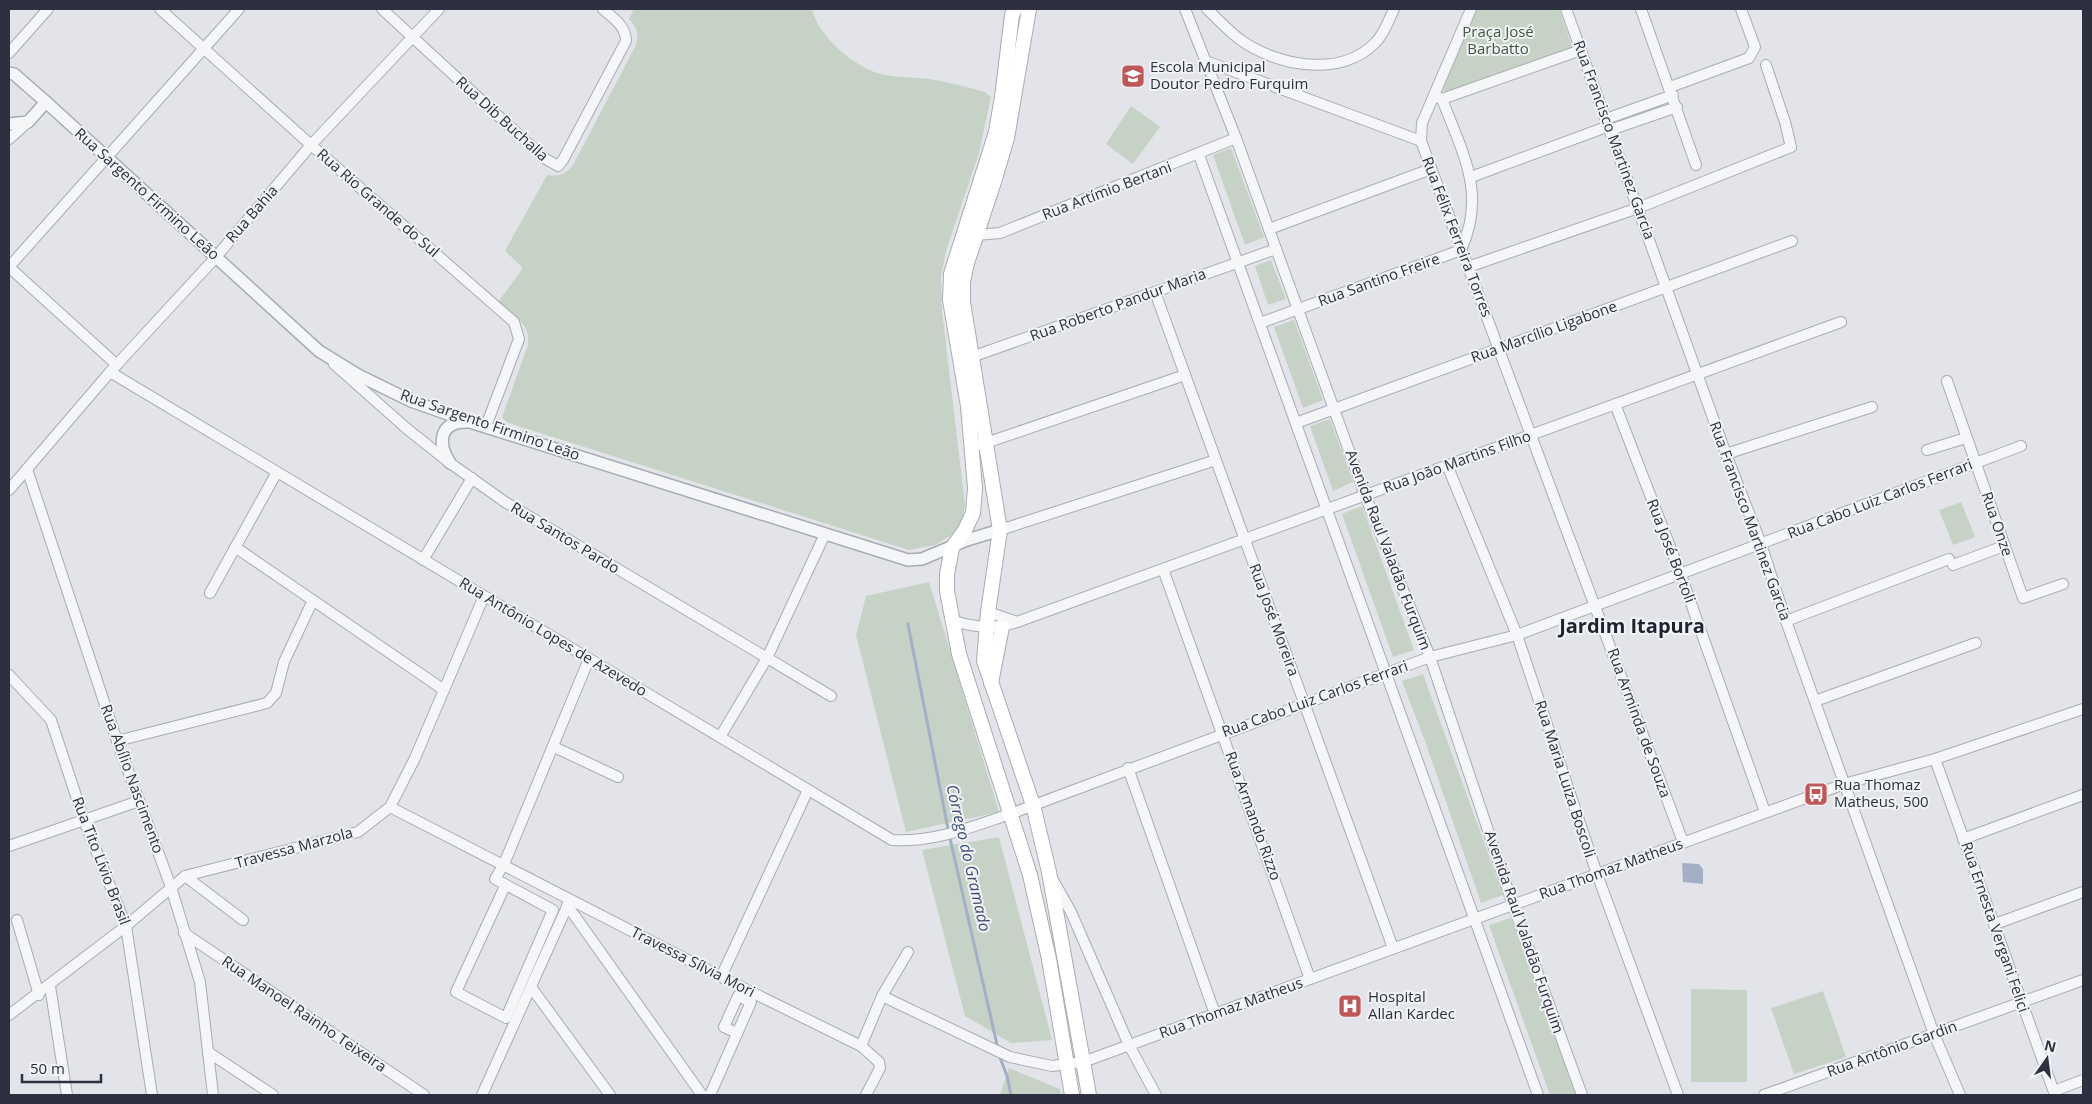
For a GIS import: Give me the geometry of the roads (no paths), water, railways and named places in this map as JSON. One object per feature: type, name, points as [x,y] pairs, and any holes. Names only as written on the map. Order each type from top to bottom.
[{"type":"main road","points":[[1029,9],[1007,138],[963,282],[962,302],[968,406],[975,488],[973,513],[965,530],[952,548],[947,574],[947,591],[959,654],[1030,875],[1049,959],[1072,1095]]},
{"type":"main road","points":[[1012,14],[1026,25]]},
{"type":"main road","points":[[1012,14],[996,132],[951,274],[950,300],[987,443],[1000,530],[988,612],[984,661],[1033,805],[1048,872],[1089,1095]]},
{"type":"main road","points":[[991,684],[1002,627]]},
{"type":"main road","points":[[1030,875],[1048,872]]},
{"type":"street","points":[[9,53],[48,9]]},
{"type":"street","name":"Rua Rio Grande do Sul","points":[[160,9],[311,145],[514,322],[519,339],[486,426]]},
{"type":"street","points":[[9,267],[239,9]]},
{"type":"street","name":"Rua Dib Buchalla","points":[[382,9],[544,158],[558,166],[563,160],[621,49],[626,34],[623,28],[603,9]]},
{"type":"street","name":"Rua Bahia","points":[[9,490],[113,369],[216,257],[311,145],[439,9]]},
{"type":"street","name":"Avenida Raul Valadão Furquim","points":[[1185,9],[1236,138],[1365,495],[1430,657],[1513,905],[1582,1095]]},
{"type":"street","points":[[1210,10],[1239,39],[1255,48],[1273,56],[1320,65],[1352,60],[1365,52],[1377,41],[1394,9]]},
{"type":"street","points":[[1421,141],[1422,123],[1438,97],[1471,9]]},
{"type":"street","name":"Rua Francisco Martinez Garcia","points":[[1566,9],[1726,454],[1761,544],[1786,621],[1934,1034],[1960,1095]]},
{"type":"street","points":[[1641,9],[1696,165]]},
{"type":"street","points":[[1608,125],[1671,91],[1749,58],[1755,47],[1741,9]]},
{"type":"street","points":[[1438,97],[1581,50]]},
{"type":"street","name":"Rua Félix Ferreira Torres","points":[[1206,61],[1421,141],[1531,435]]},
{"type":"street","points":[[1468,267],[1638,208],[1791,147],[1785,122],[1766,65]]},
{"type":"street","name":"Rua Sargento Firmino Leão","points":[[10,72],[46,102],[319,351],[358,374],[411,400],[473,423],[908,560],[922,560],[1000,530]]},
{"type":"street","points":[[1438,97],[1471,177],[1474,198],[1469,232],[1461,250]]},
{"type":"street","points":[[9,139],[46,102]]},
{"type":"street","points":[[1471,177],[1608,125],[1677,107]]},
{"type":"street","points":[[9,124],[28,122]]},
{"type":"street","name":"Rua Artímio Bertani","points":[[976,235],[1000,233],[1199,155],[1236,138]]},
{"type":"street","points":[[1199,155],[1538,1095]]},
{"type":"street","points":[[1269,229],[1431,169]]},
{"type":"street","name":"Rua Marcílio Ligabone","points":[[1296,423],[1792,241]]},
{"type":"street","name":"Rua Roberto Pandur Maria","points":[[966,359],[1276,249]]},
{"type":"street","name":"Rua Santino Freire","points":[[1260,323],[1461,250]]},
{"type":"street","name":"Rua Antônio Lopes de Azevedo","points":[[9,267],[113,369],[277,472],[892,840],[912,842],[949,834],[1033,805]]},
{"type":"street","name":"Rua José Moreira","points":[[1155,292],[1393,948]]},
{"type":"street","name":"Rua João Martins Filho","points":[[954,621],[987,627],[1002,627],[1017,622],[1841,322]]},
{"type":"street","name":"Rua Santos Pardo","points":[[319,351],[406,428],[450,463],[506,502],[831,696]]},
{"type":"street","points":[[972,446],[987,443],[1185,375]]},
{"type":"street","name":"Rua Onze","points":[[1947,381],[2022,598],[2063,584]]},
{"type":"street","name":"Rua José Bortoli","points":[[1615,404],[1680,575],[1765,812]]},
{"type":"street","points":[[1726,454],[1872,407]]},
{"type":"street","points":[[450,463],[442,448],[446,429],[459,422],[473,423]]},
{"type":"street","name":"Rua Arminda de Souza","points":[[1531,435],[1683,842]]},
{"type":"street","points":[[1927,450],[1966,438]]},
{"type":"street","name":"Rua Cabo Luiz Carlos Ferrari","points":[[1033,805],[1430,657],[1517,635],[2020,446]]},
{"type":"street","points":[[1000,530],[1216,460]]},
{"type":"street","name":"Rua Maria Luiza Boscoli","points":[[1447,465],[1517,635],[1597,874],[1678,1095]]},
{"type":"street","name":"Rua Abílio Nascimento","points":[[27,469],[117,741],[171,887],[200,982],[213,1095]]},
{"type":"street","points":[[210,593],[277,472]]},
{"type":"street","points":[[423,560],[472,478]]},
{"type":"street","points":[[720,737],[767,658],[825,534]]},
{"type":"street","points":[[1786,621],[1951,562],[2004,546]]},
{"type":"street","points":[[235,547],[444,690]]},
{"type":"street","name":"Rua Armando Rizzo","points":[[1163,569],[1310,979]]},
{"type":"street","name":"Travessa Marzola","points":[[9,1016],[39,995],[126,926],[185,876],[358,832],[390,807],[415,758],[484,596]]},
{"type":"street","points":[[117,741],[267,703],[276,693],[284,662],[313,600]]},
{"type":"street","points":[[988,612],[1017,622]]},
{"type":"street","points":[[1815,701],[1976,643]]},
{"type":"street","points":[[506,886],[456,992],[506,1018],[553,910],[495,879],[504,864],[554,747],[589,659]]},
{"type":"street","name":"Rua Tito Lívio Brasil","points":[[9,675],[51,720],[84,820],[126,926],[152,1095]]},
{"type":"street","name":"Rua Thomaz Matheus","points":[[882,996],[1010,1057],[1052,1066],[1083,1062],[1844,784],[1935,759],[2083,710]]},
{"type":"street","points":[[554,747],[618,777]]},
{"type":"street","name":"Rua Ernesta Vergani Felici","points":[[1935,759],[2054,1093]]},
{"type":"street","points":[[1128,768],[1215,1014]]},
{"type":"street","points":[[721,977],[808,790]]},
{"type":"street","points":[[1963,839],[2083,795]]},
{"type":"street","points":[[9,846],[139,801]]},
{"type":"street","name":"Travessa Sílvia Mori","points":[[390,807],[504,864],[569,902],[861,1046],[880,1062],[880,1068],[866,1095]]},
{"type":"street","points":[[1048,872],[1071,912],[1128,1045],[1156,1095]]},
{"type":"street","points":[[185,876],[243,920]]},
{"type":"street","points":[[1995,924],[2083,892]]},
{"type":"street","points":[[482,1095],[569,902]]},
{"type":"street","points":[[569,902],[702,1095]]},
{"type":"street","points":[[18,920],[39,995]]},
{"type":"street","name":"Rua Manoel Rainho Teixeira","points":[[184,933],[424,1095]]},
{"type":"street","points":[[861,1046],[882,996],[908,952]]},
{"type":"street","name":"Rua Antônio Gardin","points":[[1764,1095],[2083,980]]},
{"type":"street","points":[[50,986],[67,1095]]},
{"type":"street","points":[[530,987],[610,1095]]},
{"type":"street","points":[[710,1095],[737,1033]]},
{"type":"street","points":[[208,1052],[273,1095]]},
{"type":"street","points":[[2054,1093],[2083,1080]]},
{"type":"water","points":[[1682,863],[1699,864],[1703,869],[1703,884],[1683,882]]},
{"type":"waterway","name":"Córrego do Gramado","points":[[908,624],[949,834],[998,1049]]},
{"type":"waterway","name":"Córrego do Gramado","points":[[999,1055],[1007,1076],[1011,1095]]},
{"type":"place","name":"Escola Municipal Doutor Pedro Furquim","points":[[1133,76]]},
{"type":"place","name":"Rua Thomaz Matheus, 500","points":[[1816,794]]},
{"type":"place","name":"Hospital Allan Kardec","points":[[1350,1006]]},
{"type":"district","name":"Jardim Itapura","points":[[1632,626]]},
{"type":"park label","name":"Praça José Barbatto","points":[[1498,40]]}]
